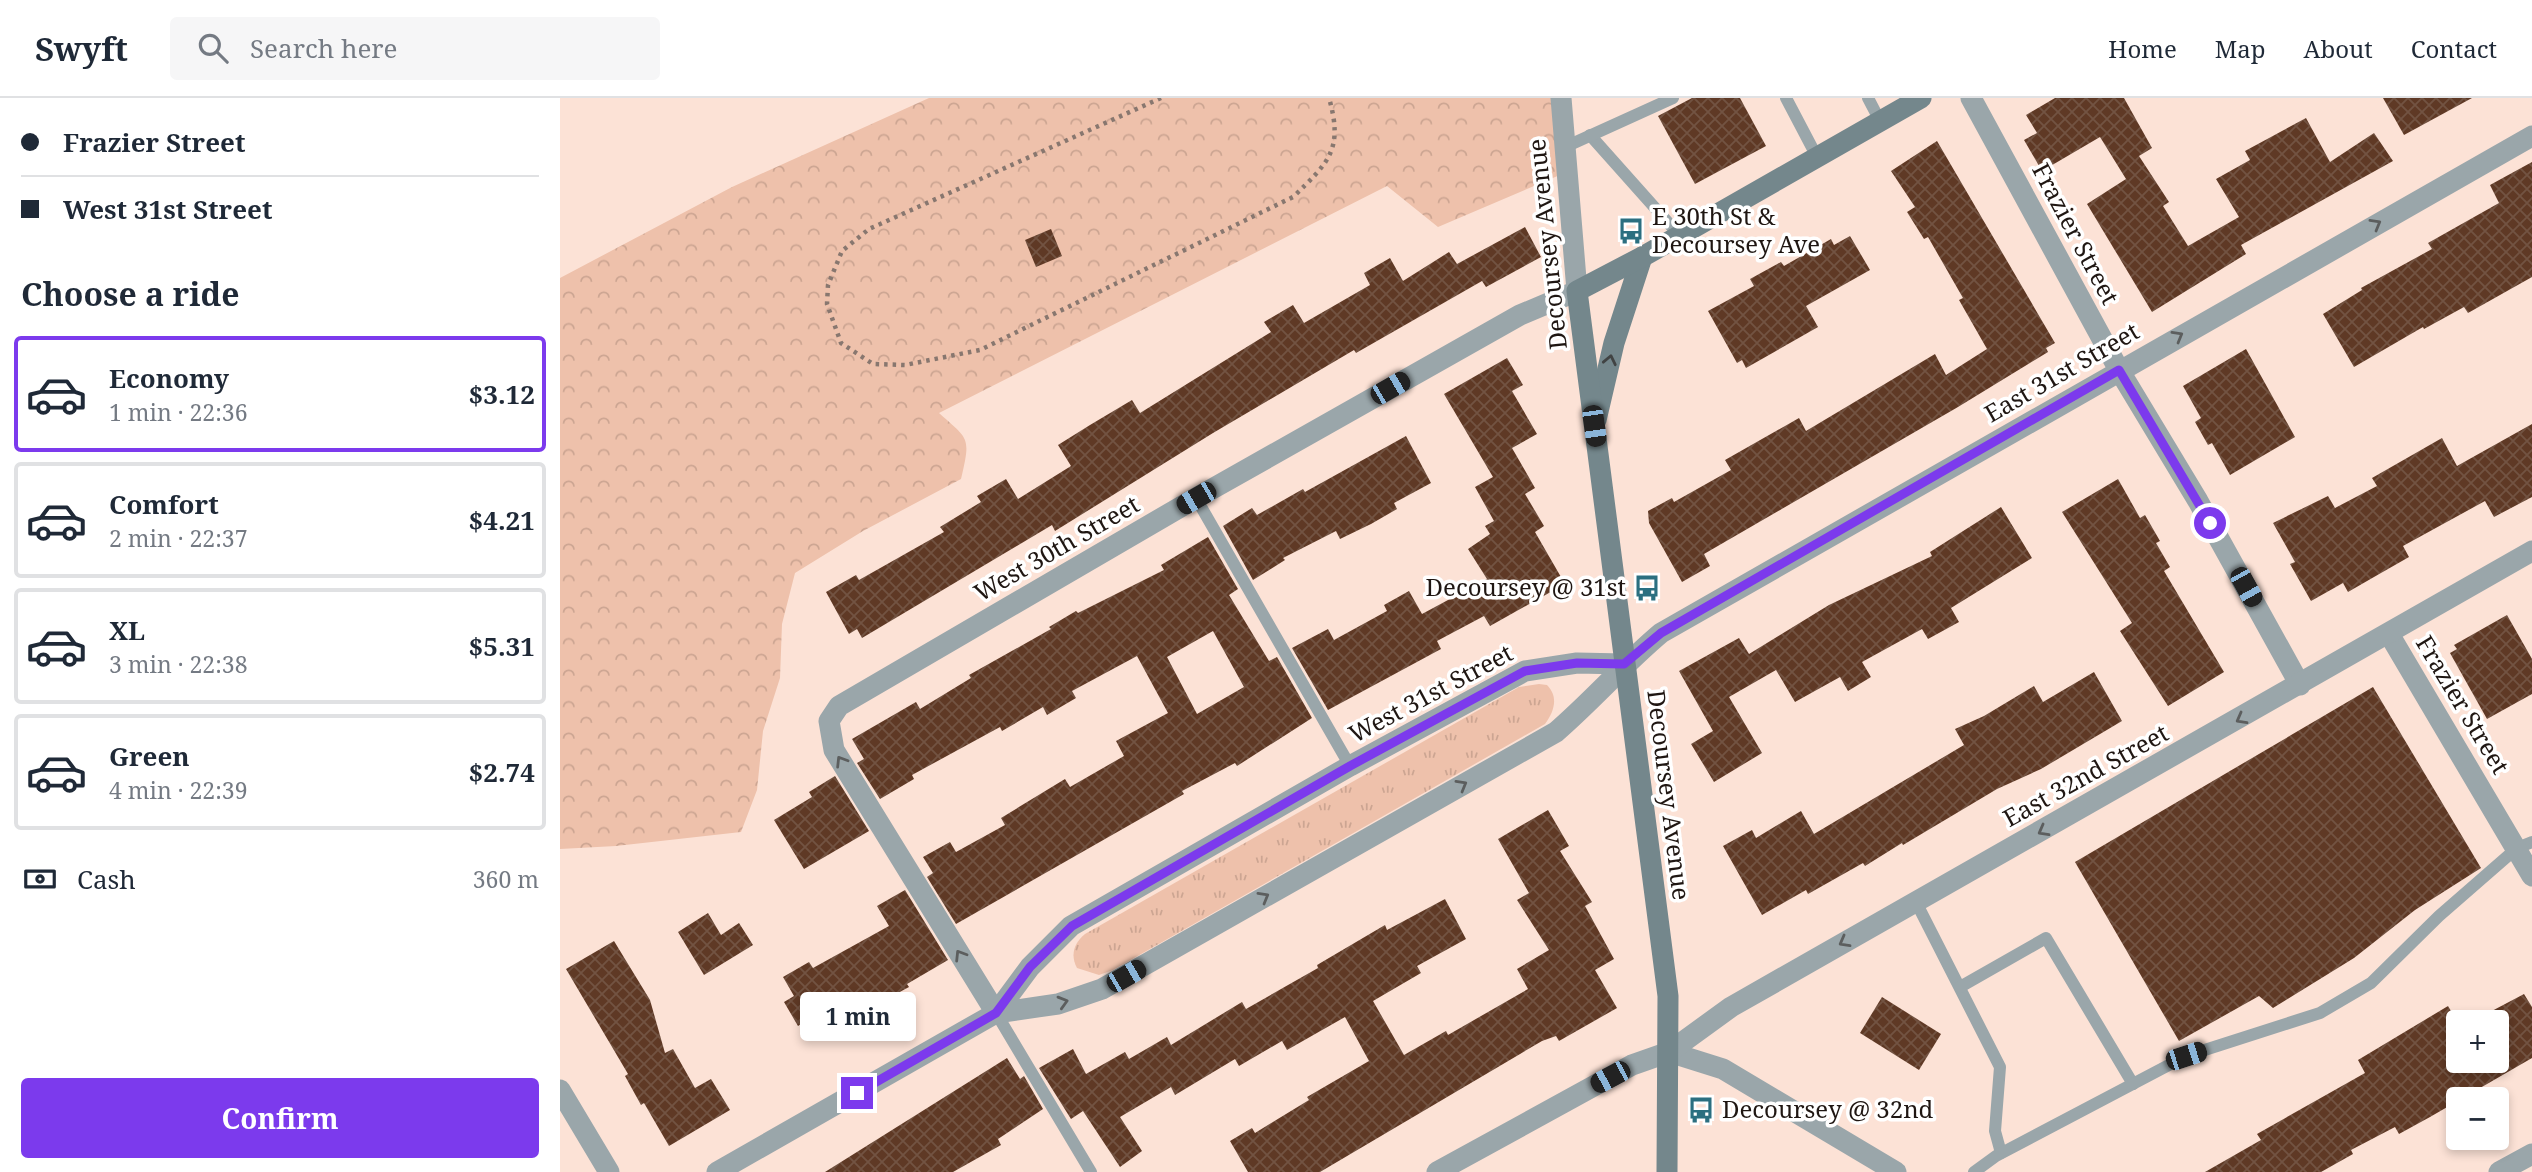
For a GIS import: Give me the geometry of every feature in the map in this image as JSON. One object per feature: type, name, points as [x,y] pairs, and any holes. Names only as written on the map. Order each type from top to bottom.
[{"type":"main road","points":[[1577,291],[1680,236],[1921,98]]},
{"type":"main road","name":"Decoursey Avenue","points":[[1594,426],[1604,394],[1614,343],[1642,257]]},
{"type":"main road","name":"Decoursey Avenue","points":[[1577,291],[1668,996],[1667,1172]]},
{"type":"street","name":"Decoursey Avenue","points":[[1560,98],[1577,291]]},
{"type":"street","name":"Frazier Street","points":[[1971,98],[2119,370],[2199,501],[2300,685]]},
{"type":"street","name":"East 31st Street","points":[[1624,664],[1661,633],[2532,136]]},
{"type":"street","name":"West 30th Street","points":[[996,1013],[834,750],[829,722],[839,706],[1196,498],[1520,315],[1577,291]]},
{"type":"street","name":"East 32nd Street","points":[[1437,1172],[1632,1065],[1669,1052],[1731,1007],[2532,551]]},
{"type":"street","name":"Frazier Street","points":[[2389,634],[2525,845],[2532,876]]},
{"type":"street","name":"West 31st Street","points":[[996,1013],[1030,967],[1072,926],[1350,766],[1525,671],[1577,663],[1624,664]]},
{"type":"street","name":"West 31st Street","points":[[717,1172],[996,1013],[1058,1004],[1102,989],[1556,732],[1595,699],[1624,664]]},
{"type":"street","points":[[1669,1052],[1723,1069],[1896,1172]]},
{"type":"street","points":[[560,1090],[610,1172]]},
{"type":"street","points":[[2499,1172],[2532,1154]]},
{"type":"lane","points":[[1565,147],[1673,98]]},
{"type":"lane","points":[[1786,98],[1817,157]]},
{"type":"lane","points":[[1868,98],[1881,121]]},
{"type":"lane","points":[[1590,135],[1680,236]]},
{"type":"lane","points":[[1196,498],[1350,766]]},
{"type":"lane","points":[[1973,1172],[2001,1153],[2186,1056],[2320,1013],[2371,983],[2439,916],[2525,845]]},
{"type":"lane","points":[[1916,902],[2000,1067],[1995,1131],[2001,1153]]},
{"type":"lane","points":[[1960,987],[2046,938],[2133,1084]]},
{"type":"lane","points":[[996,1013],[1091,1172]]},
{"type":"path","points":[[1161,98],[869,229],[842,251],[828,285],[827,304],[841,343],[873,364],[905,365],[980,350],[1293,197],[1327,164],[1335,135],[1330,98]]},
{"type":"green space","points":[[929,98],[1561,98],[1567,172],[1438,227],[1387,186],[939,413],[965,440],[966,454],[961,479],[863,531],[795,573],[782,624],[780,678],[763,731],[757,790],[741,832],[616,846],[560,849],[560,278],[732,187]]},
{"type":"green space","points":[[1547,685],[1554,699],[1553,710],[1545,724],[1113,970],[1099,975],[1077,968],[1074,950],[1085,934],[1519,687]]},
{"type":"building","points":[[1692,98],[1740,98],[1766,146],[1695,184],[1658,116]]},
{"type":"building","points":[[2055,98],[2124,98],[2152,148],[2139,156],[2169,202],[2163,206],[2188,246],[2239,217],[2216,179],[2250,160],[2245,151],[2306,118],[2330,162],[2374,133],[2393,161],[2241,245],[2246,254],[2152,312],[2087,204],[2126,179],[2100,137],[2042,171],[2024,140],[2037,133],[2026,115]]},
{"type":"building","points":[[2383,98],[2472,98],[2404,135]]},
{"type":"building","points":[[1937,141],[2055,343],[2046,348],[2048,352],[1958,407],[1704,554],[1710,566],[1682,582],[1649,523],[1648,511],[1672,498],[1674,502],[1731,470],[1725,460],[1799,418],[1806,431],[1935,354],[1946,375],[1987,349],[1959,300],[1963,298],[1928,237],[1924,239],[1907,212],[1915,207],[1891,171]]},
{"type":"building","points":[[2532,162],[2532,277],[2468,313],[2464,307],[2424,329],[2423,327],[2354,367],[2323,314],[2362,290],[2361,288],[2432,249],[2428,243],[2499,203],[2490,185]]},
{"type":"building","points":[[1525,227],[1541,257],[1486,287],[1482,281],[1356,353],[1354,350],[1055,531],[1052,525],[862,638],[857,629],[849,634],[826,592],[856,575],[859,580],[944,532],[940,527],[981,502],[977,496],[1006,479],[1018,499],[1071,466],[1058,445],[1090,425],[1132,400],[1140,413],[1271,332],[1264,322],[1293,305],[1304,323],[1370,285],[1364,273],[1390,258],[1403,281],[1449,252],[1457,264]]},
{"type":"building","points":[[1051,229],[1062,256],[1036,267],[1025,240]]},
{"type":"building","points":[[1850,236],[1870,270],[1806,306],[1818,327],[1746,368],[1742,360],[1737,363],[1708,311],[1754,286],[1750,279],[1781,262],[1784,266],[1831,239],[1834,245]]},
{"type":"building","points":[[2246,349],[2295,437],[2230,475],[2212,443],[2208,445],[2195,422],[2201,418],[2183,386]]},
{"type":"building","points":[[1507,358],[1523,385],[1512,391],[1537,434],[1512,448],[1535,488],[1525,494],[1544,526],[1535,532],[1565,584],[1490,626],[1484,616],[1437,641],[1441,649],[1328,710],[1292,648],[1328,629],[1334,640],[1387,611],[1384,605],[1409,591],[1422,614],[1487,579],[1468,549],[1490,534],[1485,526],[1494,521],[1475,487],[1493,477],[1444,394]]},
{"type":"building","points":[[2532,424],[2532,497],[2494,517],[2485,501],[2403,546],[2409,557],[2348,592],[2343,583],[2311,601],[2290,564],[2295,562],[2273,523],[2328,496],[2335,508],[2377,486],[2372,478],[2442,438],[2457,466]]},
{"type":"building","points":[[1406,436],[1431,483],[1394,503],[1397,509],[1371,524],[1340,539],[1336,531],[1283,558],[1285,560],[1253,580],[1223,526],[1252,508],[1257,515],[1303,489],[1305,492]]},
{"type":"building","points":[[2118,479],[2140,518],[2145,515],[2160,541],[2156,543],[2170,567],[2164,571],[2224,672],[2168,706],[2120,631],[2132,623],[2062,512]]},
{"type":"building","points":[[2001,507],[2032,558],[1951,608],[1959,622],[1928,639],[1922,629],[1862,662],[1871,677],[1848,691],[1840,677],[1795,702],[1776,670],[1729,697],[1762,753],[1714,782],[1691,744],[1713,731],[1679,671],[1739,638],[1749,654],[1829,605],[1932,556],[1930,552]]},
{"type":"building","points":[[1208,537],[1238,589],[1229,595],[1269,661],[1277,657],[1312,718],[1237,766],[1235,763],[1182,791],[1184,794],[956,924],[927,877],[933,873],[923,857],[950,842],[956,852],[1005,825],[1001,818],[1065,779],[1070,787],[1124,756],[1116,741],[1168,713],[1137,656],[1072,691],[1076,698],[1047,715],[1043,707],[1002,731],[1000,727],[912,775],[914,779],[880,799],[857,763],[864,759],[852,739],[916,702],[920,709],[971,678],[969,675],[1051,629],[1049,627],[1076,611],[1078,613],[1164,570],[1161,565]],"holes":[[[1213,631],[1244,687],[1197,714],[1167,657]]]},
{"type":"building","points":[[2507,615],[2532,659],[2532,694],[2487,719],[2450,653],[2457,649],[2454,645]]},
{"type":"building","points":[[2094,672],[2122,721],[2041,769],[1997,789],[1865,866],[1863,863],[1808,894],[1806,890],[1762,915],[1723,846],[1752,830],[1756,838],[1801,811],[1814,834],[1964,745],[1955,729],[1984,716],[2034,686],[2043,702]]},
{"type":"building","points":[[2373,687],[2481,868],[2415,910],[2354,958],[2273,1008],[2259,996],[2179,1041],[2075,862]]},
{"type":"building","points":[[835,776],[869,831],[804,869],[774,820],[812,797],[809,792]]},
{"type":"building","points":[[1548,810],[1569,846],[1560,851],[1592,902],[1585,906],[1614,959],[1595,970],[1617,1008],[1559,1041],[1556,1036],[1542,1041],[1320,1172],[1248,1172],[1230,1141],[1252,1128],[1255,1133],[1309,1100],[1307,1097],[1369,1061],[1345,1017],[1287,1050],[1282,1041],[1239,1066],[1235,1059],[1175,1095],[1171,1087],[1120,1117],[1142,1151],[1120,1167],[1083,1111],[1071,1119],[1039,1068],[1073,1049],[1086,1074],[1125,1052],[1129,1059],[1167,1037],[1171,1045],[1242,1002],[1246,1009],[1318,968],[1317,965],[1385,925],[1387,930],[1445,899],[1466,939],[1417,966],[1421,973],[1373,1001],[1404,1055],[1446,1031],[1448,1035],[1528,989],[1517,969],[1549,950],[1517,900],[1529,893],[1498,839]]},
{"type":"building","points":[[905,890],[948,960],[907,984],[909,987],[822,1034],[812,1017],[798,1026],[784,1002],[794,996],[783,977],[809,962],[813,968],[889,926],[877,906]]},
{"type":"building","points":[[708,913],[721,935],[739,923],[753,945],[704,975],[678,932]]},
{"type":"building","points":[[614,941],[650,1000],[665,1053],[673,1049],[695,1088],[711,1079],[730,1110],[669,1146],[644,1103],[641,1105],[625,1076],[628,1074],[566,969]]},
{"type":"building","points":[[2524,994],[2532,1007],[2532,1058],[2509,1071],[2509,1010],[2494,1010]]},
{"type":"building","points":[[1882,997],[1941,1034],[1919,1070],[1860,1033]]},
{"type":"building","points":[[2448,1006],[2450,1010],[2446,1010],[2446,1073],[2506,1073],[2482,1087],[2446,1087],[2446,1108],[2399,1134],[2395,1127],[2351,1150],[2353,1154],[2321,1172],[2205,1172],[2261,1140],[2257,1134],[2365,1073],[2358,1060]]},
{"type":"building","points":[[1007,1058],[1020,1079],[1024,1076],[1043,1109],[998,1139],[1001,1145],[953,1172],[825,1172]]},
{"type":"place","name":"E 30th St & Decoursey Ave","points":[[1631,231]]},
{"type":"place","name":"Decoursey @ 31st","points":[[1647,588]]},
{"type":"place","name":"Decoursey @ 32nd","points":[[1701,1110]]},
{"type":"route","points":[[857,1093],[996,1013],[1030,967],[1072,926],[1350,766],[1525,671],[1577,663],[1624,664],[1661,633],[2119,370],[2210,523]]}]
